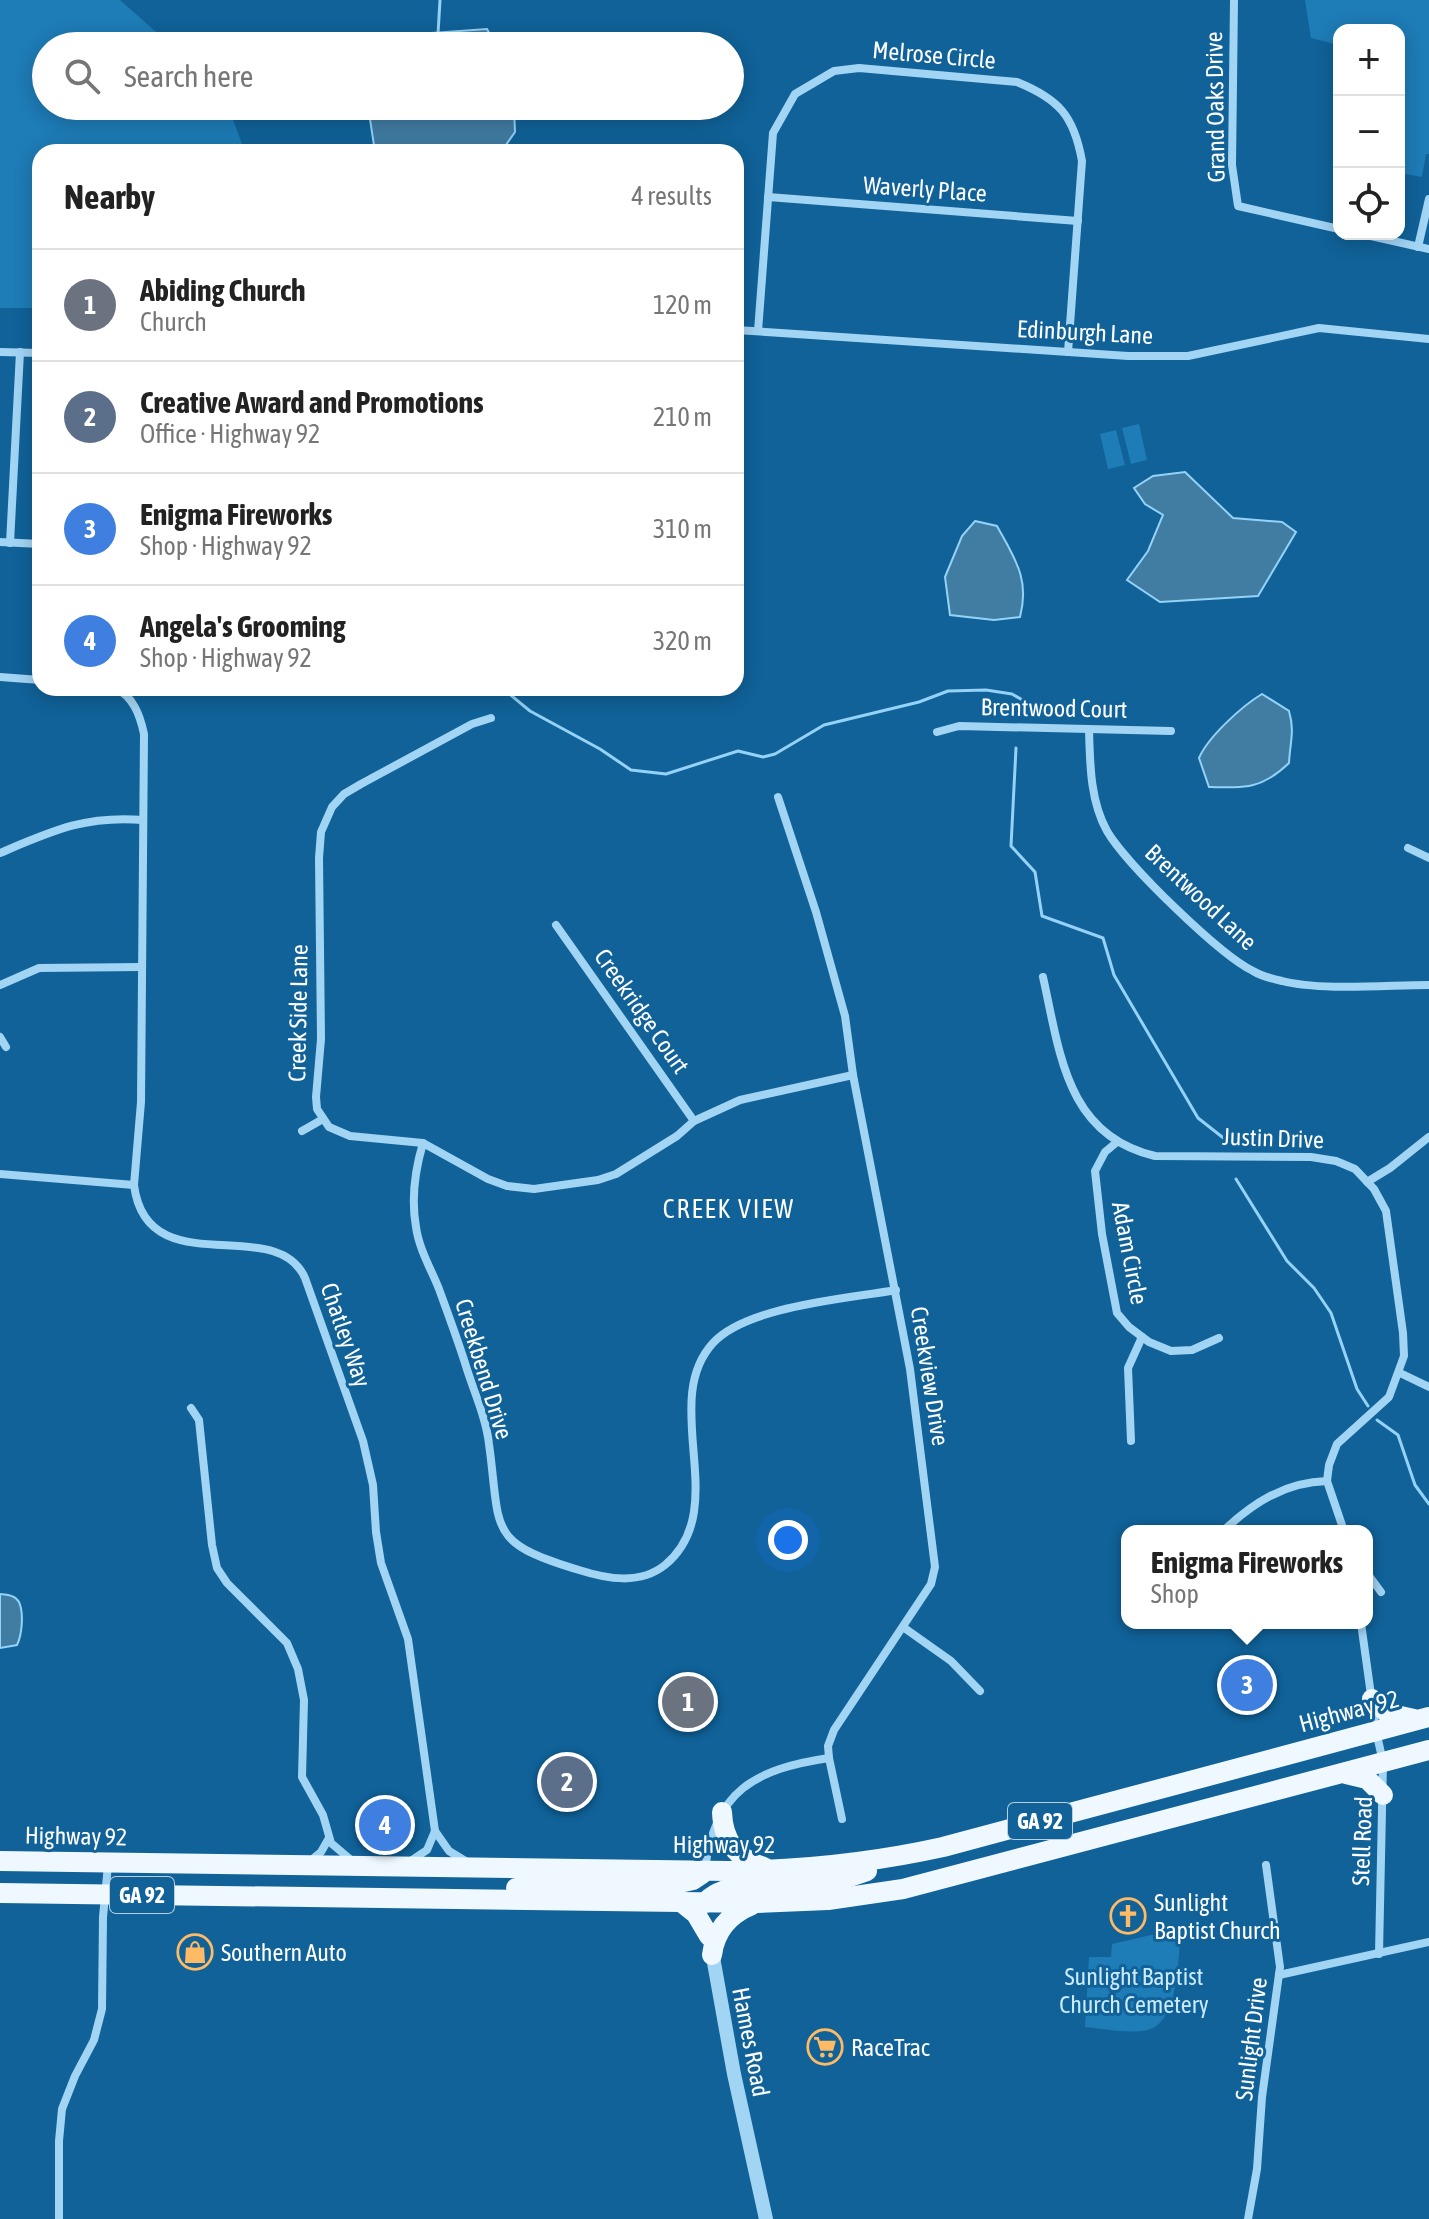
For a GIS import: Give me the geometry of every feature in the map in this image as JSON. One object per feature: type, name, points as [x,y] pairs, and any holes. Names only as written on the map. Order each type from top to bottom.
[{"type":"main road","points":[[1372,1699],[1381,1709],[1395,1716],[1425,1718]]},
{"type":"main road","name":"Highway 92","points":[[0,1861],[776,1871],[828,1867],[943,1847],[1425,1718]]},
{"type":"main road","name":"GA 92","points":[[0,1893],[705,1903],[828,1900],[903,1889],[1429,1750]]},
{"type":"main road","points":[[1342,1773],[1367,1779],[1383,1795]]},
{"type":"main road","points":[[722,1812],[724,1829],[732,1849],[749,1862],[776,1871]]},
{"type":"main road","points":[[705,1903],[718,1892],[733,1887],[835,1882],[863,1873],[892,1858]]},
{"type":"main road","points":[[462,1899],[499,1889],[522,1887],[675,1884],[693,1880],[705,1870]]},
{"type":"main road","points":[[681,1902],[702,1920],[711,1945]]},
{"type":"main road","points":[[711,1945],[723,1925],[742,1909],[757,1903]]},
{"type":"street","name":"Grand Oaks Drive","points":[[1234,0],[1232,165],[1238,206],[1333,228]]},
{"type":"street","name":"Melrose Circle","points":[[758,331],[773,133],[795,94],[834,71],[875,70],[1017,82],[1040,91],[1055,102],[1077,132],[1082,161],[1068,352]]},
{"type":"street","name":"Waverly Place","points":[[768,197],[1078,221]]},
{"type":"street","points":[[1418,247],[1429,199]]},
{"type":"street","points":[[1388,240],[1429,249]]},
{"type":"street","name":"Edinburgh Lane","points":[[744,330],[1128,356],[1188,356],[1319,328],[1429,339]]},
{"type":"street","points":[[0,352],[32,353]]},
{"type":"street","points":[[10,543],[20,352]]},
{"type":"street","points":[[0,542],[32,544]]},
{"type":"street","points":[[0,677],[32,679]]},
{"type":"street","name":"Chatley Way","points":[[127,696],[141,717],[144,734],[141,1102],[134,1185],[142,1215],[165,1235],[275,1251],[299,1264],[363,1441],[373,1485],[381,1563],[408,1639],[435,1831]]},
{"type":"street","name":"Creek Side Lane","points":[[323,1119],[317,1109],[316,1097],[321,1039],[319,858],[326,818],[344,794],[472,724],[491,718]]},
{"type":"street","name":"Brentwood Court","points":[[937,732],[959,726],[1171,731]]},
{"type":"street","name":"Brentwood Lane","points":[[1089,729],[1091,772],[1098,807],[1107,831],[1123,853],[1159,890],[1227,953],[1253,971],[1295,983],[1429,985]]},
{"type":"street","name":"Creekview Drive","points":[[778,797],[838,988],[912,1382],[935,1567],[931,1584],[834,1730],[828,1746],[829,1758]]},
{"type":"street","points":[[0,853],[66,825],[112,817],[143,820]]},
{"type":"street","points":[[1408,848],[1429,858]]},
{"type":"street","name":"Creekridge Court","points":[[556,925],[694,1121]]},
{"type":"street","points":[[0,985],[39,968],[141,967]]},
{"type":"street","name":"Justin Drive","points":[[1043,977],[1066,1077],[1098,1127],[1117,1142],[1133,1151],[1155,1156],[1311,1157],[1336,1161],[1355,1169],[1386,1211],[1404,1356],[1389,1397],[1337,1444],[1327,1481]]},
{"type":"street","points":[[0,1037],[6,1047]]},
{"type":"street","points":[[302,1131],[323,1119],[329,1127],[350,1136],[423,1143],[488,1179],[507,1186],[534,1189],[598,1180],[616,1174],[677,1136],[694,1121],[740,1100],[853,1075]]},
{"type":"street","points":[[1367,1182],[1429,1137]]},
{"type":"street","name":"Adam Circle","points":[[1117,1142],[1105,1152],[1095,1171],[1102,1234],[1117,1313],[1142,1337],[1171,1351],[1192,1350],[1219,1338]]},
{"type":"street","name":"Creekbend Drive","points":[[423,1143],[414,1183],[415,1226],[460,1347],[486,1430],[496,1515],[504,1530],[522,1550],[575,1569],[601,1577],[635,1579],[655,1572],[678,1552],[693,1523],[693,1390],[705,1352],[725,1332],[737,1324],[770,1312],[896,1290]]},
{"type":"street","points":[[0,1174],[134,1185]]},
{"type":"street","points":[[1131,1441],[1128,1368],[1142,1337]]},
{"type":"street","points":[[1400,1373],[1429,1387]]},
{"type":"street","points":[[191,1408],[199,1420],[217,1568],[227,1583],[287,1643],[298,1669],[305,1719],[302,1777],[323,1815],[329,1838],[340,1853],[362,1866]]},
{"type":"street","points":[[1231,1525],[1281,1489],[1307,1481],[1327,1481],[1342,1525]]},
{"type":"street","points":[[1373,1581],[1381,1592]]},
{"type":"street","points":[[903,1627],[951,1661],[980,1691]]},
{"type":"street","points":[[1362,1629],[1376,1731]]},
{"type":"street","name":"Stell Road","points":[[1376,1731],[1383,1762],[1379,1954]]},
{"type":"street","points":[[705,1870],[710,1839],[722,1812],[737,1792],[763,1774],[802,1762],[829,1758],[842,1819]]},
{"type":"street","points":[[396,1866],[423,1853],[432,1842],[435,1831]]},
{"type":"street","points":[[435,1831],[449,1851],[479,1867]]},
{"type":"street","points":[[303,1865],[316,1857],[329,1838]]},
{"type":"street","points":[[59,2219],[60,2124],[67,2093],[94,2040],[101,2018],[108,1862]]},
{"type":"street","name":"Sunlight Drive","points":[[1248,2219],[1257,2169],[1262,2097],[1279,1975],[1275,1920],[1266,1865]]},
{"type":"street","name":"Hames Road","points":[[705,1870],[705,1903],[711,1945],[734,2074],[766,2219]]},
{"type":"street","points":[[1279,1975],[1429,1942]]},
{"type":"green space","points":[[0,0],[120,0],[156,32],[32,32],[32,120],[233,120],[242,144],[32,144],[32,308],[0,308]]},
{"type":"green space","points":[[1305,0],[1429,0],[1429,154],[1426,154],[1422,177],[1405,174],[1405,24],[1333,24],[1333,44],[1311,38]]},
{"type":"green space","points":[[1139,424],[1147,460],[1131,464],[1122,428]]},
{"type":"green space","points":[[1116,430],[1125,465],[1108,469],[1100,434]]},
{"type":"green space","name":"Sunlight Baptist Church Cemetery","points":[[1181,1928],[1172,2001],[1158,2024],[1148,2030],[1133,2032],[1085,2027],[1089,1957],[1111,1957],[1112,1944]]},
{"type":"shaded area","points":[[487,29],[489,32],[445,32]]},
{"type":"shaded area","points":[[370,120],[515,120],[515,132],[507,144],[374,144]]},
{"type":"shaded area","points":[[1185,472],[1233,518],[1282,522],[1296,532],[1258,596],[1160,602],[1127,580],[1148,551],[1163,515],[1145,504],[1134,488],[1153,476]]},
{"type":"shaded area","points":[[975,521],[997,526],[1015,559],[1023,591],[1020,617],[994,620],[950,615],[945,577],[962,536]]},
{"type":"shaded area","points":[[1262,694],[1289,711],[1292,731],[1289,763],[1270,778],[1252,785],[1209,787],[1199,758],[1203,750],[1226,723]]},
{"type":"shaded area","points":[[0,1594],[17,1600],[22,1618],[17,1645],[0,1648]]},
{"type":"waterway","points":[[438,32],[440,0]]},
{"type":"waterway","points":[[512,696],[530,711],[600,749],[631,770],[666,774],[738,751],[763,757],[775,754],[824,725],[919,702],[948,691],[986,690],[1012,694],[1026,702],[1027,706]]},
{"type":"waterway","points":[[1016,748],[1011,846],[1035,872],[1042,916],[1103,938],[1114,975],[1198,1118],[1226,1140]]},
{"type":"waterway","points":[[1236,1179],[1287,1261],[1314,1288],[1331,1313],[1357,1389],[1368,1406]]},
{"type":"waterway","points":[[1377,1420],[1398,1435],[1415,1485],[1429,1504]]},
{"type":"place","name":"Enigma Fireworks","points":[[1247,1685]]},
{"type":"place","name":"Abiding Church","points":[[688,1702]]},
{"type":"place","name":"Creative Award and Promotions","points":[[567,1782]]},
{"type":"place","name":"Angela's Grooming","points":[[385,1825]]},
{"type":"place","name":"Sunlight Baptist Church","points":[[1128,1916]]},
{"type":"place","name":"Southern Auto","points":[[195,1952]]},
{"type":"place","name":"RaceTrac","points":[[825,2047]]},
{"type":"district","name":"CREEK VIEW","points":[[729,1209]]}]
